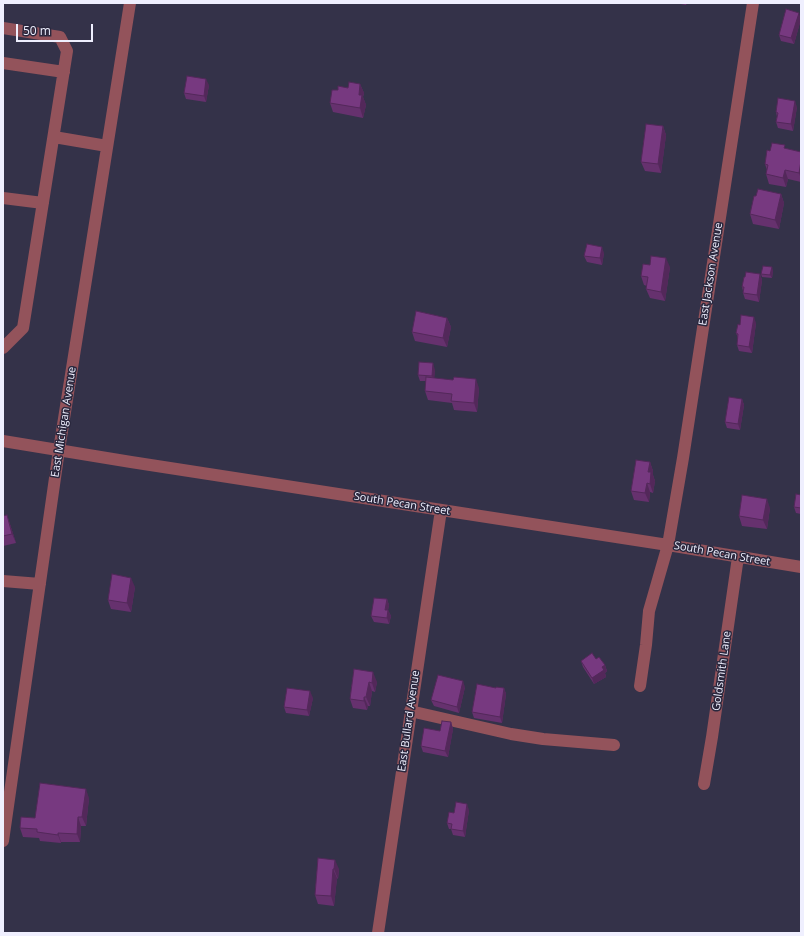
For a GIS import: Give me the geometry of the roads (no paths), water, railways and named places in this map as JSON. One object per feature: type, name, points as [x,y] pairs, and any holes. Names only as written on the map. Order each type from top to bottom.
[{"type":"street","name":"East Michigan Avenue","points":[[3,841],[59,450],[130,3]]},
{"type":"street","name":"East Jackson Avenue","points":[[640,686],[649,611],[668,545],[753,3]]},
{"type":"street","points":[[3,28],[60,37],[67,51],[23,328],[3,348]]},
{"type":"street","points":[[3,63],[64,72]]},
{"type":"street","points":[[54,137],[107,146]]},
{"type":"street","points":[[3,198],[43,203]]},
{"type":"street","name":"South Pecan Street","points":[[3,441],[801,567]]},
{"type":"street","name":"East Bullard Avenue","points":[[378,933],[441,510]]},
{"type":"street","name":"Goldsmith Lane","points":[[704,784],[738,557]]},
{"type":"street","points":[[3,581],[40,584]]},
{"type":"street","points":[[410,711],[512,734],[543,739],[614,746]]}]
